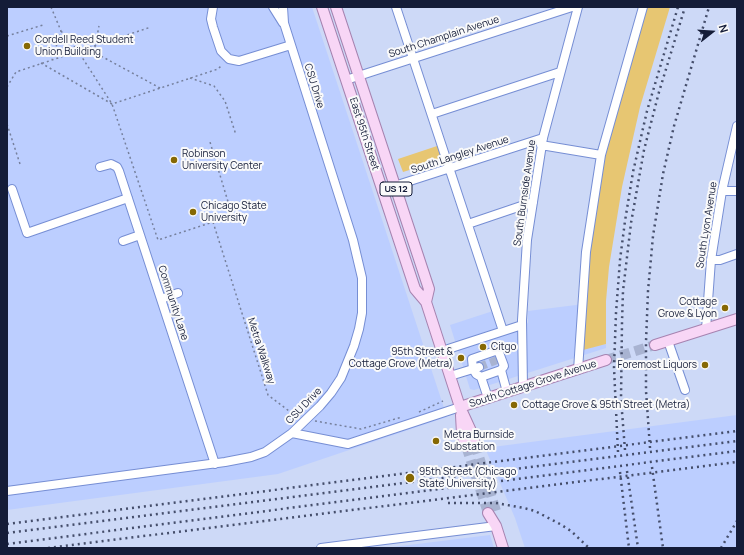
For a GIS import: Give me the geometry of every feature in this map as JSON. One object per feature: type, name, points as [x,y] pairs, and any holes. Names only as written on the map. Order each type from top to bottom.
[{"type":"main road","name":"East 95th Street","points":[[322,7],[415,289],[426,302],[460,407],[462,434],[470,445]]},
{"type":"main road","name":"East 95th Street","points":[[336,7],[429,289],[426,302]]},
{"type":"main road","points":[[655,346],[737,319]]},
{"type":"main road","name":"South Cottage Grove Avenue","points":[[460,407],[606,360]]},
{"type":"main road","points":[[492,512],[504,548]]},
{"type":"street","points":[[213,7],[211,19],[213,27],[221,51],[229,59],[239,61],[291,45]]},
{"type":"street","points":[[273,7],[284,23]]},
{"type":"street","points":[[282,7],[284,23]]},
{"type":"street","points":[[396,7],[503,331]]},
{"type":"street","name":"South Champlain Avenue","points":[[346,80],[572,7]]},
{"type":"street","name":"South Burnside Avenue","points":[[523,387],[522,325],[527,240],[532,202],[542,141],[578,7]]},
{"type":"street","points":[[578,370],[586,252],[601,155],[643,7]]},
{"type":"street","name":"CSU Drive","points":[[7,491],[215,464],[251,457],[265,452],[292,433],[307,420],[331,394],[349,360],[359,329],[363,297],[359,263],[284,23]]},
{"type":"street","points":[[432,114],[560,72]]},
{"type":"street","name":"South Lyon Avenue","points":[[706,329],[711,260],[722,190],[737,126]]},
{"type":"street","name":"South Langley Avenue","points":[[382,190],[542,141],[601,155]]},
{"type":"street","name":"Community Lane","points":[[100,167],[111,164],[117,167],[215,464]]},
{"type":"street","points":[[12,189],[27,233],[128,198]]},
{"type":"street","points":[[722,190],[737,191]]},
{"type":"street","points":[[468,224],[532,202]]},
{"type":"street","points":[[123,241],[140,235]]},
{"type":"street","points":[[711,260],[720,260],[737,254]]},
{"type":"street","points":[[161,299],[178,294]]},
{"type":"street","points":[[442,350],[522,325]]},
{"type":"street","points":[[668,341],[685,390]]},
{"type":"street","points":[[488,398],[481,377],[476,374],[476,368],[472,359],[498,350],[499,359],[504,366],[501,370],[507,392]]},
{"type":"street","points":[[450,376],[476,368]]},
{"type":"street","points":[[481,377],[501,370]]},
{"type":"street","points":[[292,433],[348,444],[460,407]]},
{"type":"street","points":[[321,548],[496,526]]},
{"type":"path","points":[[51,7],[61,31],[78,51],[112,104],[158,240],[232,215],[210,142]]},
{"type":"path","points":[[7,36],[44,25]]},
{"type":"path","points":[[94,52],[99,26]]},
{"type":"path","points":[[7,87],[16,72],[151,27]]},
{"type":"path","points":[[52,60],[61,31]]},
{"type":"path","points":[[87,48],[160,88]]},
{"type":"path","points":[[41,63],[112,104],[218,69],[221,66]]},
{"type":"path","points":[[190,78],[214,86],[226,100],[236,135]]},
{"type":"path","points":[[7,124],[20,164]]},
{"type":"path","name":"Metra Walkway","points":[[213,222],[268,395],[289,411],[307,420],[361,429],[402,417]]},
{"type":"path","points":[[416,413],[443,401]]},
{"type":"path","points":[[423,476],[445,473]]},
{"type":"shaded area","name":"Chicago State University","points":[[7,7],[312,7],[447,417],[278,474],[7,510]]},
{"type":"shaded area","points":[[644,7],[670,7],[640,107],[622,187],[609,267],[606,301],[606,344],[583,350],[586,270],[603,162]]},
{"type":"shaded area","points":[[440,145],[445,159],[403,172],[398,159]]},
{"type":"shaded area","points":[[584,304],[583,349],[606,344],[606,348],[474,390],[470,389],[450,325],[496,310],[504,331],[528,323],[528,311]]},
{"type":"shaded area","points":[[737,415],[737,548],[525,548],[515,518],[485,448]]},
{"type":"shaded area","points":[[490,535],[494,548],[385,548]]},
{"type":"tunnel","points":[[606,360],[655,345]]},
{"type":"tunnel","points":[[479,367],[497,360]]},
{"type":"tunnel","points":[[475,444],[496,511]]},
{"type":"tunnel","points":[[466,446],[488,513]]},
{"type":"railway","points":[[618,452],[614,368],[616,313],[625,221],[633,172],[647,111],[678,7]]},
{"type":"railway","points":[[625,450],[621,399],[622,322],[623,291],[631,223],[644,150],[659,92],[685,7]]},
{"type":"railway","points":[[650,448],[646,391],[646,342],[648,291],[653,236],[663,174],[674,126],[709,7]]},
{"type":"railway","points":[[7,524],[737,431]]},
{"type":"railway","points":[[7,533],[737,441]]},
{"type":"railway","points":[[7,544],[737,451]]},
{"type":"railway","points":[[48,548],[737,462]]},
{"type":"railway","points":[[652,467],[663,548]]},
{"type":"railway","points":[[627,471],[638,548]]},
{"type":"railway","points":[[620,472],[629,548]]},
{"type":"railway","points":[[448,503],[496,503],[535,511],[571,531],[589,548]]},
{"type":"railway","points":[[721,548],[737,521]]},
{"type":"place","name":"Cordell Reed Student Union Building","points":[[27,46]]},
{"type":"place","name":"Robinson University Center","points":[[174,160]]},
{"type":"place","name":"Chicago State University","points":[[193,212]]},
{"type":"place","name":"Cottage Grove & Lyon","points":[[725,308]]},
{"type":"place","name":"Citgo","points":[[483,347]]},
{"type":"place","name":"95th Street & Cottage Grove (Metra)","points":[[461,358]]},
{"type":"place","name":"Foremost Liquors","points":[[705,365]]},
{"type":"place","name":"Cottage Grove & 95th Street (Metra)","points":[[514,405]]},
{"type":"place","name":"Metra Burnside Substation","points":[[436,441]]},
{"type":"place","name":"95th Street (Chicago State University)","points":[[410,478]]}]
